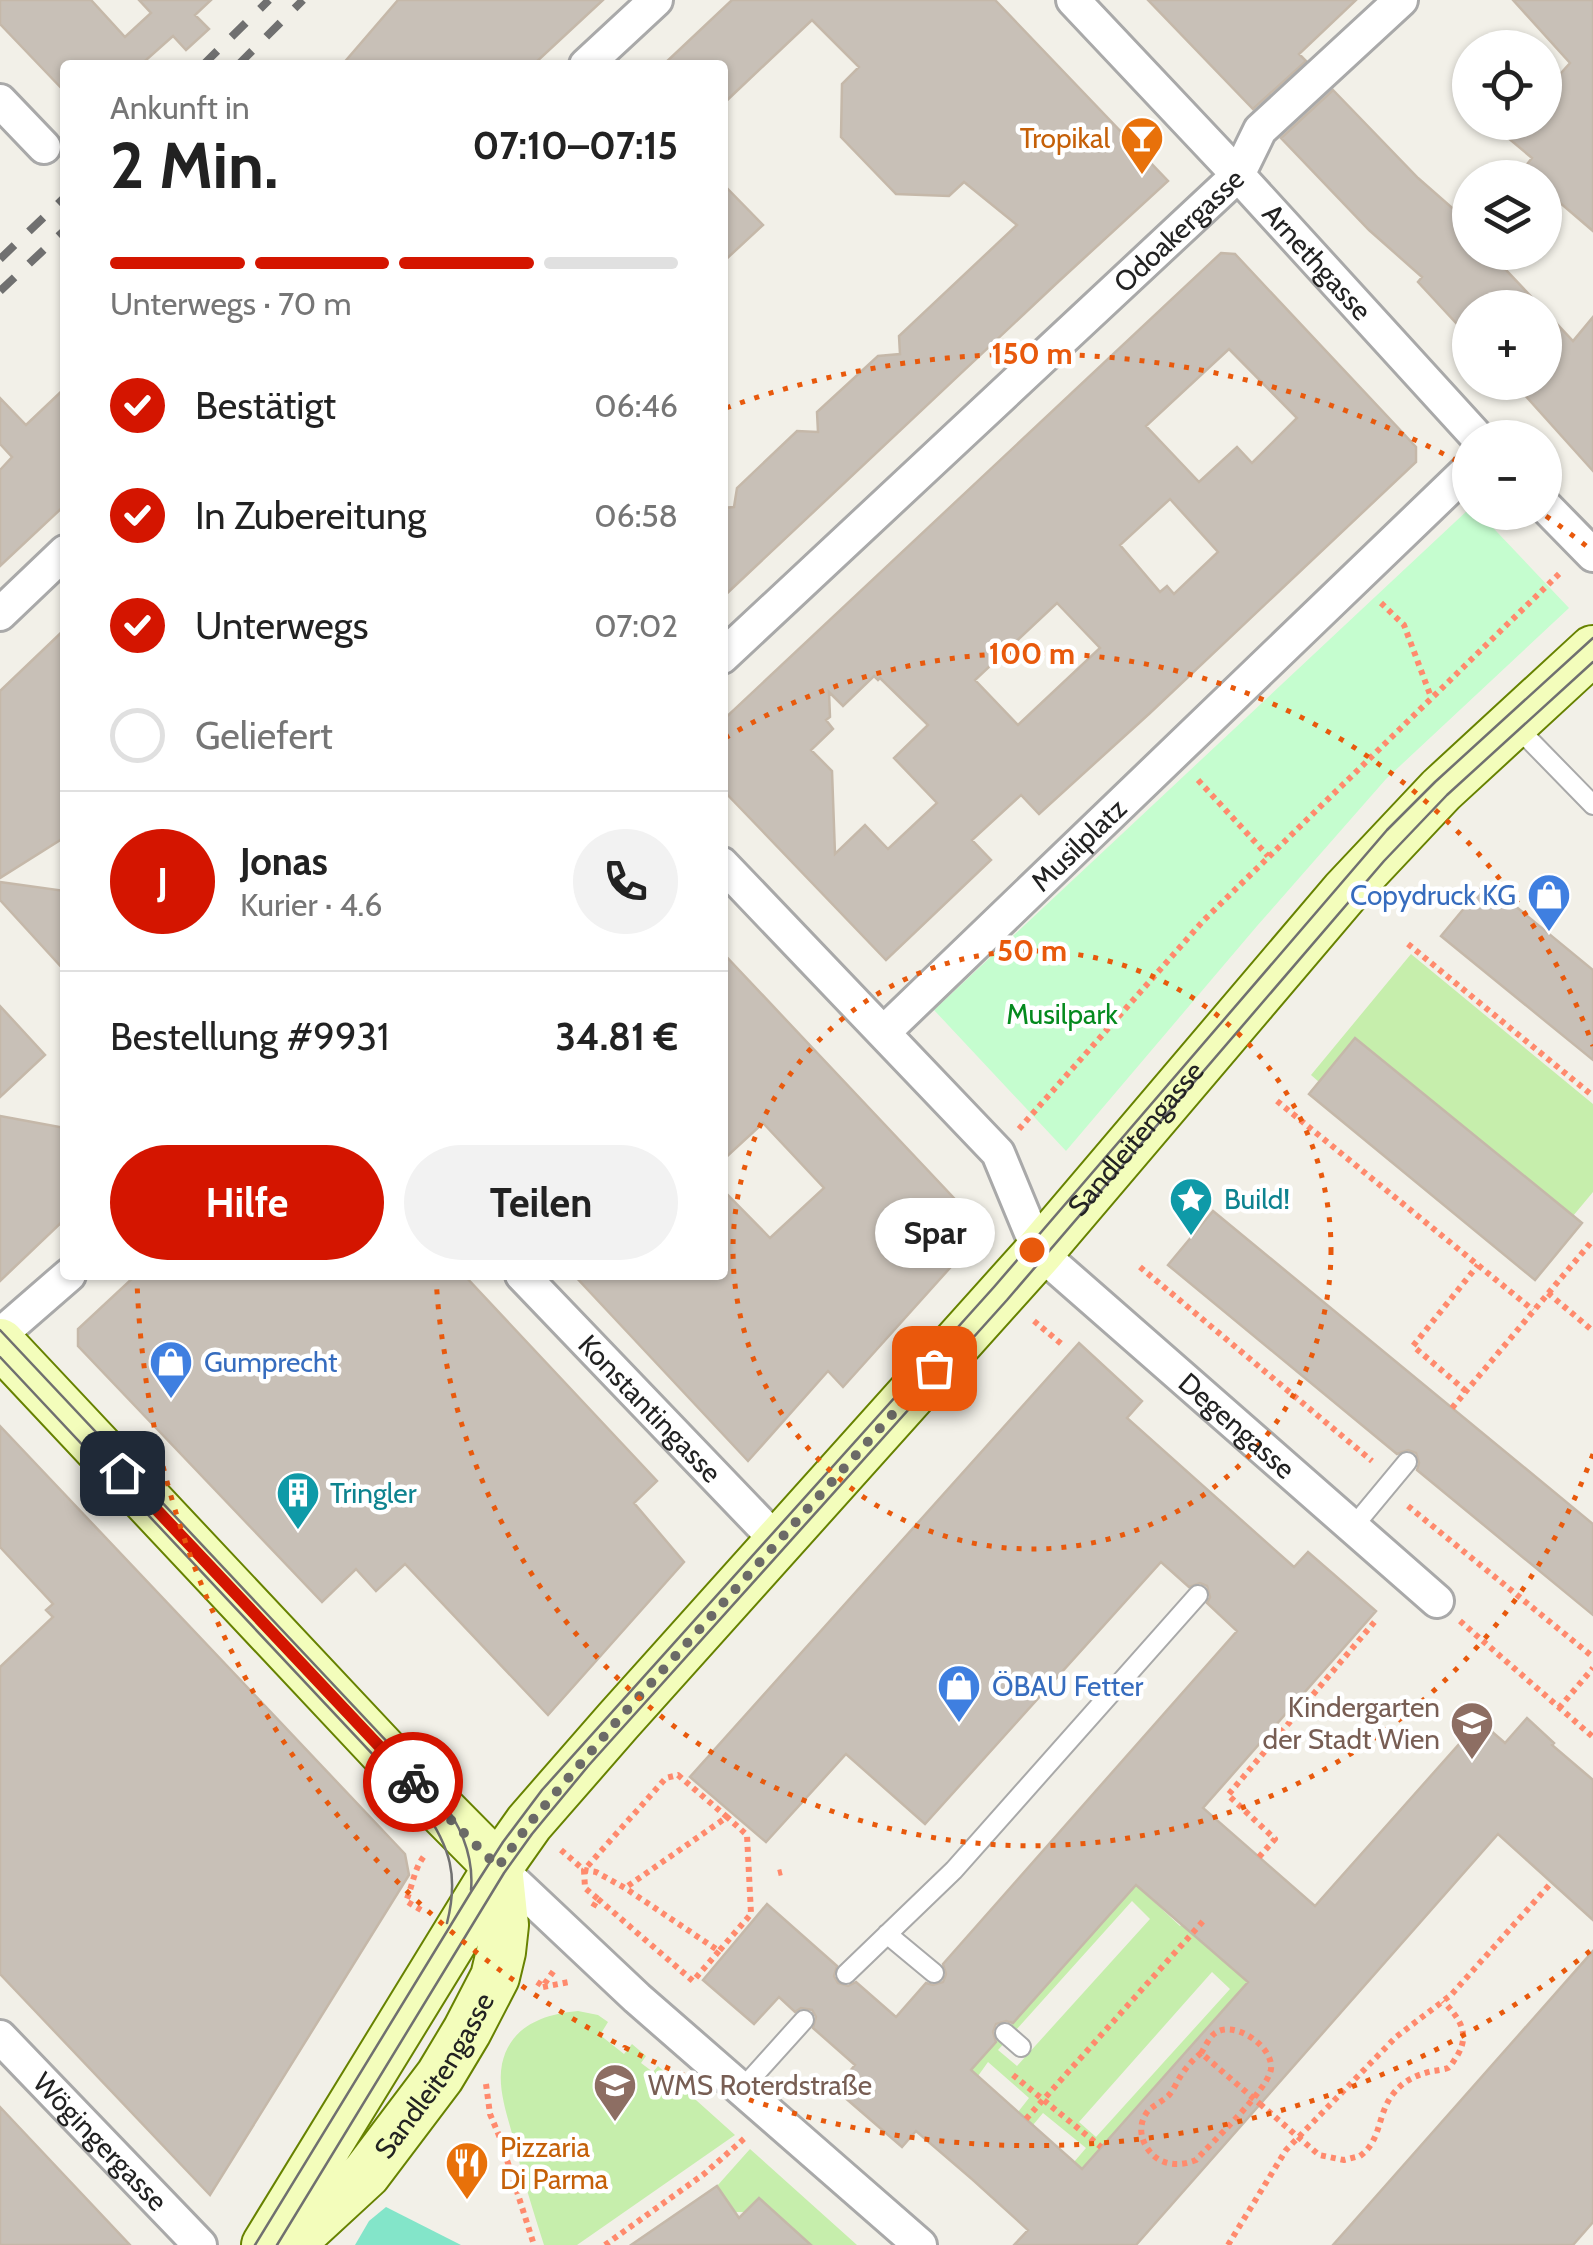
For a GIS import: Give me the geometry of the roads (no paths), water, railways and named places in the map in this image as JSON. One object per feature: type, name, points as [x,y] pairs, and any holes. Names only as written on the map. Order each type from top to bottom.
[{"type":"main road","name":"Sandleitengasse","points":[[266,2245],[498,1867],[529,1824],[1039,1252],[1366,868],[1441,790],[1593,650]]},
{"type":"main road","points":[[0,1343],[411,1780],[498,1867]]},
{"type":"main road","name":"Sandleitengasse","points":[[289,2245],[366,2174],[440,2076],[467,2031],[495,1977],[502,1952],[504,1925],[498,1867]]},
{"type":"street","points":[[591,60],[656,0]]},
{"type":"street","name":"Arnethgasse","points":[[1074,0],[1462,420]]},
{"type":"street","name":"Odoakergasse","points":[[728,652],[1238,175],[1260,130],[1401,0]]},
{"type":"street","points":[[0,102],[44,147]]},
{"type":"street","name":"Musilplatz","points":[[884,1032],[1452,485]]},
{"type":"street","points":[[1562,523],[1590,551]]},
{"type":"street","points":[[0,614],[60,557]]},
{"type":"street","points":[[728,870],[998,1152],[1039,1252]]},
{"type":"street","name":"Degengasse","points":[[1039,1252],[1437,1600]]},
{"type":"street","points":[[0,1335],[63,1280]]},
{"type":"street","name":"Konstantingasse","points":[[527,1280],[778,1542]]},
{"type":"street","points":[[498,1867],[637,1998],[920,2245]]},
{"type":"street","name":"Wögingergasse","points":[[0,2037],[200,2245]]},
{"type":"lane","points":[[1513,723],[1593,805]]},
{"type":"lane","points":[[1353,1527],[1407,1462]]},
{"type":"lane","points":[[846,1974],[954,1870],[1198,1595]]},
{"type":"lane","points":[[887,1934],[934,1973]]},
{"type":"lane","points":[[741,2090],[804,2020]]},
{"type":"lane","points":[[1005,2033],[1021,2047]]},
{"type":"tram line","points":[[255,2245],[471,1892],[542,1790],[994,1287],[1387,830],[1593,638]]},
{"type":"tram line","points":[[277,2245],[504,1873],[589,1765],[1007,1300],[1384,861],[1447,795],[1593,662]]},
{"type":"tram line","points":[[0,1330],[439,1797],[464,1841],[471,1890]]},
{"type":"tram line","points":[[0,1357],[423,1808],[450,1862],[452,1891],[447,1923]]},
{"type":"railway","points":[[208,60],[269,0]]},
{"type":"railway","points":[[243,60],[303,0]]},
{"type":"railway","points":[[0,259],[60,202]]},
{"type":"railway","points":[[0,291],[60,235]]},
{"type":"place","name":"Tropikal","points":[[1142,176]]},
{"type":"place","name":"Copydruck KG","points":[[1549,933]]},
{"type":"place","name":"Build!","points":[[1191,1237]]},
{"type":"place","name":"Spar","points":[[934,1368]]},
{"type":"place","name":"Gumprecht","points":[[171,1400]]},
{"type":"place","name":"Tringler","points":[[298,1531]]},
{"type":"place","name":"ÖBAU Fetter","points":[[959,1724]]},
{"type":"place","name":"Kindergarten der Stadt Wien","points":[[1472,1761]]},
{"type":"place","name":"WMS Roterdstraße","points":[[615,2123]]},
{"type":"place","name":"Pizzaria Di Parma","points":[[467,2201]]},
{"type":"park label","name":"Musilpark","points":[[1062,1014]]}]
